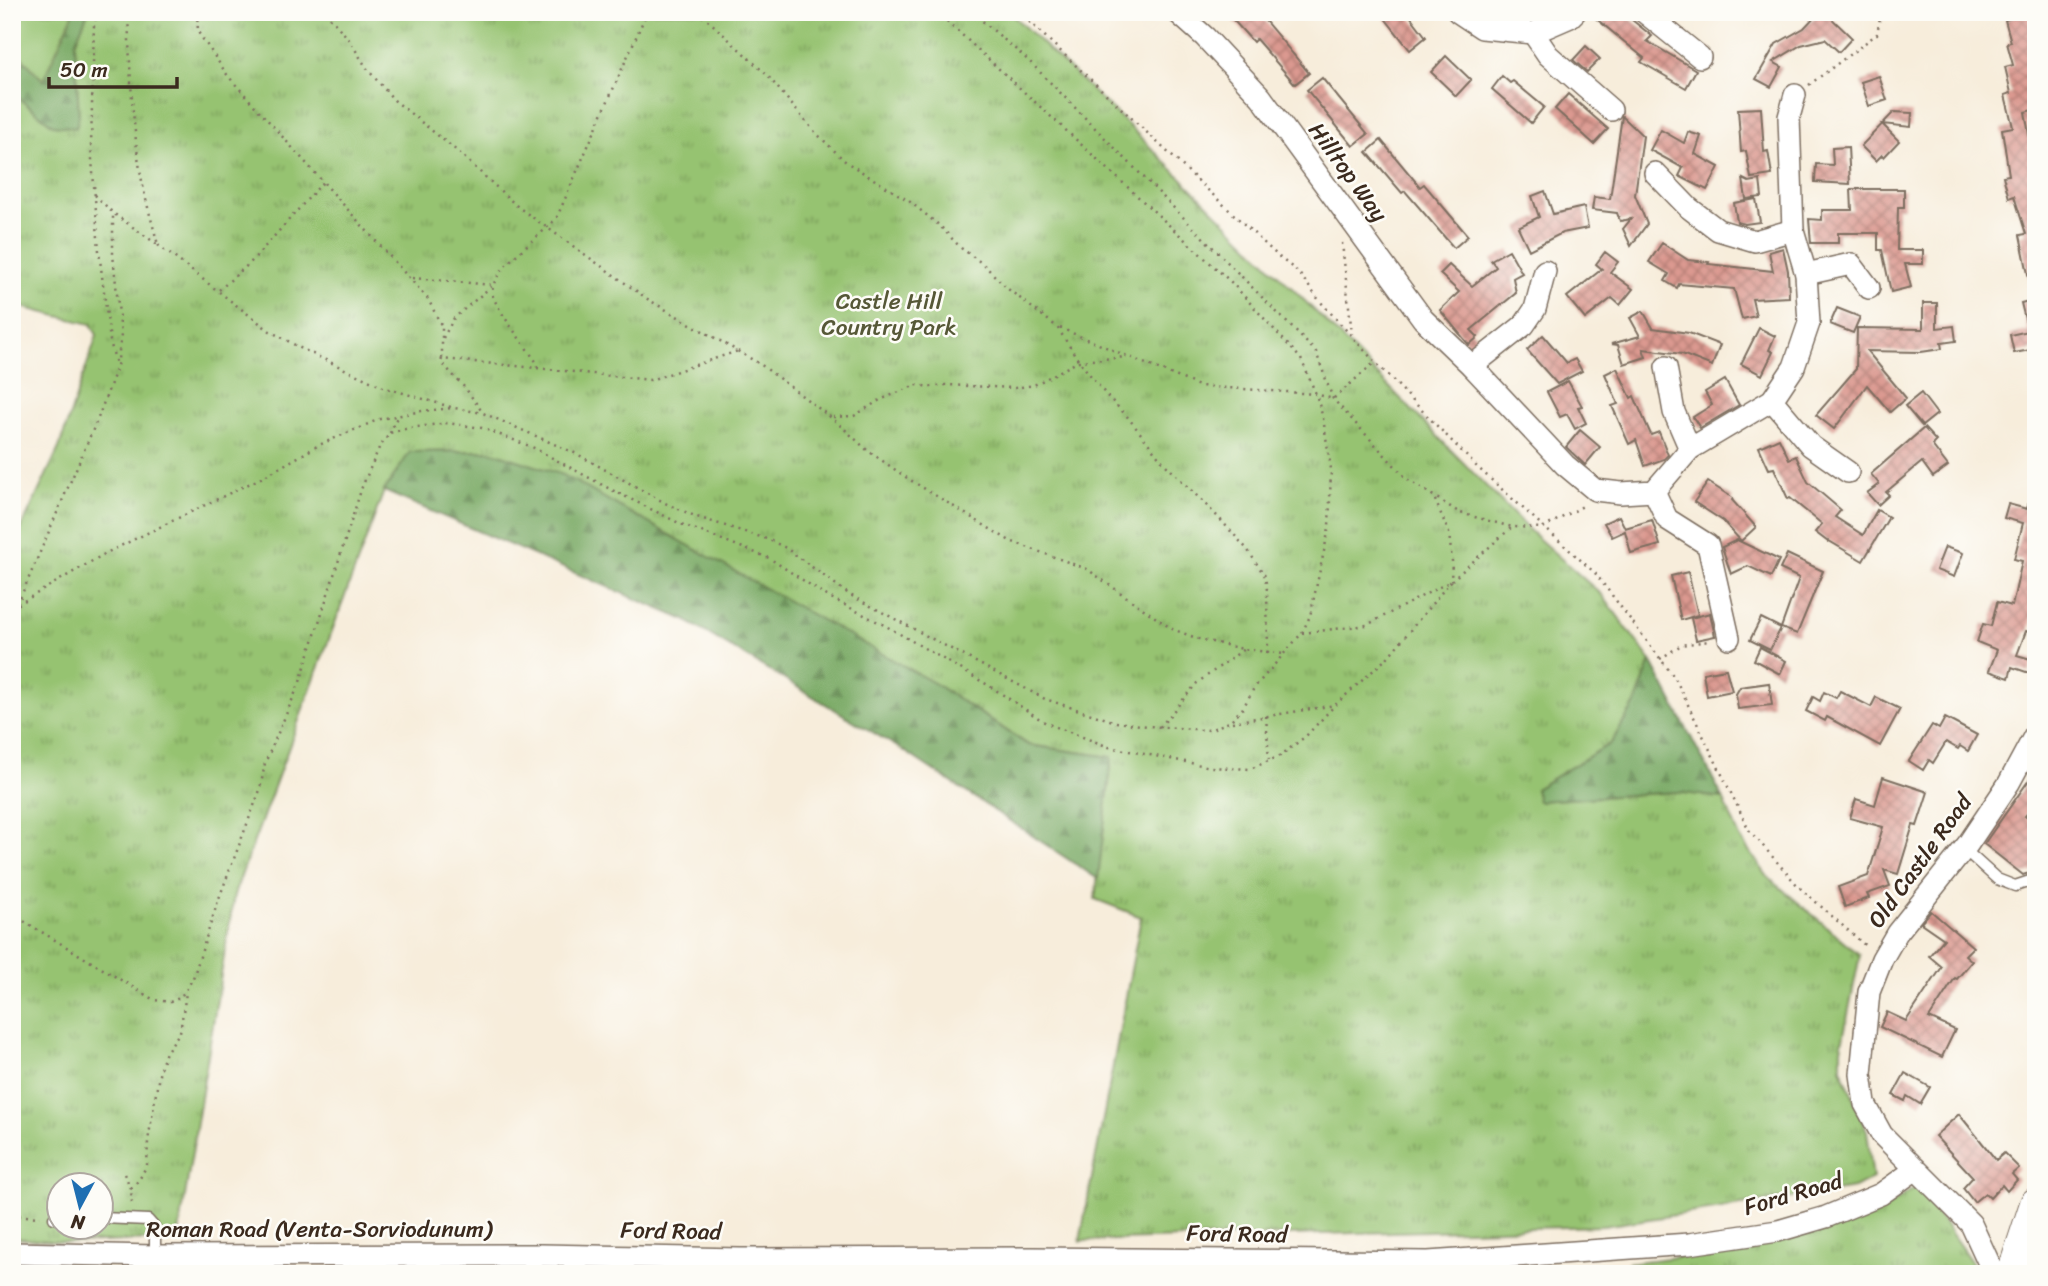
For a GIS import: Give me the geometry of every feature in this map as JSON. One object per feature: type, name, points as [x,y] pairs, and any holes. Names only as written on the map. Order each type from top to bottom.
[{"type":"main road","points":[[2013,1266],[2036,1204]]},
{"type":"street","name":"Hilltop Way","points":[[1177,12],[1205,37],[1261,97],[1423,319],[1472,366],[1565,465],[1595,489]]},
{"type":"street","points":[[1458,12],[1482,28],[1533,33],[1570,17],[1575,12]]},
{"type":"street","points":[[1644,12],[1700,57]]},
{"type":"street","points":[[1533,33],[1548,55],[1611,110]]},
{"type":"street","points":[[1595,489],[1621,493],[1654,491],[1690,449],[1772,400],[1794,367],[1809,323],[1806,274],[1793,230],[1789,117],[1795,95]]},
{"type":"street","points":[[1655,173],[1689,208],[1718,230],[1755,241],[1793,230]]},
{"type":"street","points":[[1806,274],[1853,256],[1868,288]]},
{"type":"street","points":[[1472,366],[1524,325],[1535,310],[1545,271]]},
{"type":"street","points":[[1666,366],[1674,412],[1690,449]]},
{"type":"street","points":[[1772,400],[1811,446],[1848,472]]},
{"type":"street","points":[[1654,491],[1667,519],[1708,545],[1729,638]]},
{"type":"street","name":"Old Castle Road","points":[[2013,1266],[1882,1135],[1865,1104],[1861,1074],[1869,992],[1882,959],[1896,933],[1964,849],[2010,783],[2036,733]]},
{"type":"street","name":"Ford Road","points":[[542,1255],[740,1259],[1046,1258],[1428,1262],[1689,1244],[1777,1231],[1826,1217],[1881,1194],[1916,1169]]},
{"type":"street","name":"Roman Road (Venta-Sorviodunum)","points":[[12,1254],[542,1255]]},
{"type":"lane","points":[[1964,849],[1997,879],[2015,886],[2036,878]]},
{"type":"lane","points":[[116,1218],[141,1218],[152,1223],[155,1228],[155,1256]]},
{"type":"path","points":[[98,12],[94,24],[91,146],[99,251],[110,341],[117,367]]},
{"type":"path","points":[[128,12],[138,149],[143,186],[158,244]]},
{"type":"path","points":[[197,12],[198,32],[228,76],[410,278],[437,313],[443,338],[441,362],[466,389],[483,413]]},
{"type":"path","points":[[325,12],[394,100],[457,151],[518,207],[649,300],[760,364],[867,450],[907,478],[1010,541],[1087,569],[1172,629],[1199,639],[1244,649],[1285,654]]},
{"type":"path","points":[[443,338],[454,318],[493,285],[502,269],[548,229],[557,217],[647,12]]},
{"type":"path","points":[[696,12],[767,75],[813,131],[846,162],[908,201],[940,226],[1008,289],[1057,327],[1199,386],[1316,394],[1333,399]]},
{"type":"path","points":[[95,194],[113,213],[158,244],[270,331],[302,349],[383,387],[454,408],[483,413],[577,454],[667,504],[786,548],[850,595],[1045,699],[1116,722],[1209,730],[1222,727],[1243,708],[1254,688],[1302,633],[1310,616],[1329,527],[1331,469],[1323,418],[1316,394],[1301,359],[1232,283],[937,12]]},
{"type":"path","points":[[972,12],[1038,70],[1317,352],[1333,399],[1408,479],[1460,513],[1512,527],[1543,528],[1588,503],[1595,489]]},
{"type":"path","points":[[1019,12],[1298,272],[1319,300],[1476,466],[1595,573],[1675,678],[1749,830],[1799,887],[1882,959]]},
{"type":"path","points":[[1795,95],[1877,34],[1881,12]]},
{"type":"path","points":[[219,290],[251,262],[323,182]]},
{"type":"path","points":[[12,617],[14,607],[98,418],[117,367],[121,335],[113,254],[113,213]]},
{"type":"path","points":[[1342,243],[1352,334]]},
{"type":"path","points":[[410,278],[493,285]]},
{"type":"path","points":[[493,285],[493,298],[537,363],[537,368]]},
{"type":"path","points":[[1057,327],[1079,361],[1107,396],[1126,415],[1164,463],[1247,549],[1265,576],[1268,653]]},
{"type":"path","points":[[442,359],[650,380],[738,351]]},
{"type":"path","points":[[830,418],[854,416],[880,400],[916,385],[1034,385],[1079,361],[1130,357]]},
{"type":"path","points":[[1333,399],[1376,362]]},
{"type":"path","points":[[14,607],[106,553],[262,477],[319,445],[355,429],[398,415],[454,408]]},
{"type":"path","points":[[131,1188],[147,1165],[148,1141],[160,1069],[166,1052],[180,1032],[185,992],[193,978],[218,901],[260,790],[265,763],[300,682],[362,487],[379,448],[398,415]]},
{"type":"path","points":[[390,433],[448,423],[482,428],[532,446],[681,524],[769,558],[827,596],[886,626],[988,685],[1046,723],[1109,747],[1211,767],[1250,769],[1280,756],[1306,736],[1335,705],[1387,658],[1451,581],[1512,527]]},
{"type":"path","points":[[1433,495],[1449,533],[1451,581]]},
{"type":"path","points":[[1302,633],[1367,625],[1451,581]]},
{"type":"path","points":[[1660,659],[1681,645],[1729,638]]},
{"type":"path","points":[[1160,727],[1197,683],[1244,649]]},
{"type":"path","points":[[1229,722],[1335,705]]},
{"type":"path","points":[[1266,716],[1269,760]]},
{"type":"path","points":[[12,914],[154,1000],[170,1002],[185,992]]},
{"type":"path","points":[[124,1174],[131,1188],[132,1218]]},
{"type":"path","points":[[12,1215],[46,1218]]},
{"type":"green space","name":"Castle Hill Country Park","points":[[12,12],[1009,12],[1122,119],[1321,317],[1531,532],[1602,595],[1651,661],[1636,702],[1611,743],[1535,789],[1538,801],[1676,792],[1723,798],[1740,838],[1768,877],[1860,955],[1841,1049],[1841,1068],[1867,1131],[1873,1178],[1854,1188],[1603,1226],[1080,1241],[1141,917],[1095,899],[1112,757],[1029,745],[934,683],[744,578],[490,451],[411,452],[384,491],[234,895],[178,1239],[75,1243],[12,1238],[12,548],[59,448],[97,335],[91,324],[12,305]]},
{"type":"green space","points":[[12,12],[88,12],[75,43],[79,116],[76,128],[53,125],[16,96],[12,87]]},
{"type":"green space","points":[[12,12],[74,12],[43,80],[12,47]]},
{"type":"green space","points":[[490,451],[563,475],[934,683],[1028,745],[1112,757],[1098,879],[904,751],[685,620],[384,491],[410,452]]},
{"type":"green space","points":[[1651,661],[1723,798],[1676,792],[1538,801],[1535,789],[1611,743],[1636,702]]},
{"type":"green space","points":[[1918,1186],[1980,1274],[1629,1274],[1628,1263],[1727,1251],[1880,1211]]},
{"type":"green space","points":[[854,1267],[1370,1272],[1370,1274],[854,1274]]},
{"type":"building","points":[[1226,12],[1251,12],[1258,20],[1262,17],[1309,73],[1295,84],[1256,39],[1253,42]]},
{"type":"building","points":[[1380,12],[1407,12],[1426,37],[1410,50]]},
{"type":"building","points":[[1588,12],[1622,12],[1652,36],[1647,41],[1696,70],[1686,88],[1641,62],[1644,58]]},
{"type":"building","points":[[1819,12],[1825,12],[1852,38],[1839,52],[1825,39],[1801,45],[1773,62],[1782,67],[1771,87],[1756,79],[1776,44],[1804,28]]},
{"type":"building","points":[[2036,12],[2036,109],[2025,112],[2036,174],[2036,279],[2029,279],[2020,235],[2026,234],[2014,196],[2009,198],[2003,176],[2009,175],[2002,129],[2013,127],[2005,95],[2011,93],[2005,67],[2013,65],[2005,20]]},
{"type":"building","points":[[1586,46],[1600,59],[1587,72],[1573,60]]},
{"type":"building","points":[[1446,56],[1471,80],[1456,96],[1431,72]]},
{"type":"building","points":[[1502,76],[1510,83],[1513,81],[1544,107],[1531,123],[1492,89]]},
{"type":"building","points":[[1879,76],[1887,100],[1869,106],[1861,82]]},
{"type":"building","points":[[1322,78],[1368,134],[1353,146],[1307,90]]},
{"type":"building","points":[[1568,94],[1608,129],[1594,144],[1555,109]]},
{"type":"building","points":[[1761,108],[1764,152],[1768,151],[1772,175],[1751,178],[1746,151],[1741,152],[1738,109]]},
{"type":"building","points":[[1894,112],[1912,113],[1911,127],[1882,124]]},
{"type":"building","points":[[1622,116],[1643,136],[1635,195],[1647,224],[1631,246],[1623,229],[1631,219],[1620,221],[1617,213],[1592,210],[1594,197],[1610,199]]},
{"type":"building","points":[[1882,124],[1899,141],[1884,157],[1882,155],[1876,161],[1861,146]]},
{"type":"building","points":[[1661,130],[1684,143],[1688,132],[1701,136],[1695,154],[1719,167],[1707,190],[1679,176],[1683,168],[1650,150]]},
{"type":"building","points":[[1381,140],[1420,187],[1424,184],[1468,236],[1454,248],[1367,152]]},
{"type":"building","points":[[1848,147],[1850,184],[1815,182],[1816,164],[1833,165],[1832,148]]},
{"type":"building","points":[[1743,179],[1749,182],[1760,180],[1762,197],[1746,199]]},
{"type":"building","points":[[1851,189],[1904,189],[1904,207],[1898,207],[1897,250],[1923,250],[1923,264],[1905,264],[1911,287],[1891,292],[1882,250],[1878,250],[1878,233],[1838,233],[1838,243],[1811,243],[1809,219],[1822,220],[1822,210],[1852,210]]},
{"type":"building","points":[[1545,191],[1553,214],[1584,207],[1588,228],[1562,233],[1529,250],[1518,227],[1539,217],[1532,196]]},
{"type":"building","points":[[1756,199],[1760,222],[1737,222],[1734,203]]},
{"type":"building","points":[[1662,243],[1688,260],[1773,271],[1769,252],[1783,248],[1788,271],[1789,297],[1752,299],[1756,316],[1742,319],[1734,289],[1679,284],[1677,288],[1665,281],[1669,274],[1649,262]]},
{"type":"building","points":[[1509,250],[1522,273],[1513,278],[1516,293],[1471,330],[1478,337],[1469,345],[1440,310],[1459,292],[1440,274],[1449,265],[1472,286],[1496,267],[1491,260]]},
{"type":"building","points":[[1605,252],[1618,262],[1610,272],[1633,289],[1620,305],[1612,298],[1585,319],[1567,297],[1602,269],[1596,264]]},
{"type":"building","points":[[2036,299],[2036,349],[2014,353],[2010,335],[2028,331],[2021,303]]},
{"type":"building","points":[[1923,303],[1937,303],[1937,328],[1954,326],[1956,341],[1941,343],[1942,349],[1921,352],[1867,351],[1906,398],[1890,412],[1867,385],[1834,429],[1816,415],[1856,369],[1857,328],[1923,329]]},
{"type":"building","points":[[1837,308],[1860,317],[1853,333],[1830,324]]},
{"type":"building","points":[[1643,311],[1653,328],[1689,333],[1720,345],[1712,366],[1682,354],[1643,349],[1646,357],[1624,364],[1618,345],[1611,344],[1640,336],[1630,318]]},
{"type":"building","points":[[1759,328],[1775,336],[1769,350],[1773,352],[1762,375],[1741,364]]},
{"type":"building","points":[[1543,335],[1567,363],[1575,359],[1582,371],[1557,384],[1527,350]]},
{"type":"building","points":[[1617,368],[1631,398],[1634,396],[1651,435],[1659,432],[1668,455],[1664,459],[1645,466],[1636,440],[1629,444],[1612,406],[1618,404],[1605,374]]},
{"type":"building","points":[[1725,380],[1739,405],[1700,428],[1693,417],[1712,405],[1705,392]]},
{"type":"building","points":[[1568,381],[1582,406],[1578,407],[1586,423],[1575,429],[1567,414],[1560,417],[1547,392]]},
{"type":"building","points":[[1921,393],[1937,414],[1922,426],[1905,406]]},
{"type":"building","points":[[1924,428],[1936,441],[1932,445],[1948,466],[1933,477],[1922,462],[1886,492],[1889,495],[1878,505],[1867,493],[1879,484],[1871,474]]},
{"type":"building","points":[[1580,430],[1600,447],[1585,465],[1566,447]]},
{"type":"building","points":[[1779,438],[1789,459],[1796,456],[1808,482],[1841,510],[1835,517],[1863,535],[1877,510],[1889,517],[1863,561],[1815,532],[1822,524],[1788,499],[1774,468],[1769,469],[1759,447]]},
{"type":"building","points":[[1708,482],[1733,498],[1756,527],[1741,541],[1723,521],[1694,502]]},
{"type":"building","points":[[2031,494],[2036,494],[2036,604],[2029,632],[2026,631],[2017,655],[2034,660],[2029,673],[2012,667],[2009,678],[1989,671],[1997,650],[1977,642],[1983,624],[1991,626],[1997,602],[2012,606],[2022,561],[2014,559],[2023,523],[2004,518],[2008,504],[2027,509]]},
{"type":"building","points":[[1619,516],[1625,528],[1652,520],[1660,545],[1631,553],[1625,531],[1612,537],[1604,523]]},
{"type":"building","points":[[1737,540],[1779,560],[1771,577],[1748,566],[1731,574],[1722,547]]},
{"type":"building","points":[[1945,547],[1963,553],[1954,577],[1936,570]]},
{"type":"building","points":[[1787,554],[1823,571],[1797,634],[1781,628],[1799,578],[1780,569]]},
{"type":"building","points":[[1688,572],[1698,615],[1681,620],[1671,576]]},
{"type":"building","points":[[1710,613],[1715,636],[1696,640],[1691,618]]},
{"type":"building","points":[[1761,618],[1781,628],[1770,650],[1750,640]]},
{"type":"building","points":[[1760,647],[1786,661],[1780,674],[1754,660]]},
{"type":"building","points":[[1726,669],[1732,691],[1707,696],[1703,673]]},
{"type":"building","points":[[1769,683],[1772,705],[1738,709],[1736,694],[1740,687]]},
{"type":"building","points":[[1840,691],[1871,707],[1876,697],[1900,709],[1880,746],[1827,717],[1825,721],[1806,711],[1813,697],[1820,701],[1824,692],[1836,698]]},
{"type":"building","points":[[1945,718],[1977,735],[1968,751],[1946,742],[1933,763],[1929,760],[1923,770],[1909,761],[1932,725],[1939,729]]},
{"type":"building","points":[[2036,770],[2036,803],[2025,816],[2036,825],[2036,868],[2023,875],[1984,844]]},
{"type":"building","points":[[1883,777],[1928,792],[1917,826],[1913,825],[1898,874],[1884,870],[1890,886],[1867,894],[1869,898],[1845,907],[1838,887],[1868,876],[1883,827],[1850,818],[1856,799],[1875,805]]},
{"type":"building","points":[[1931,911],[1973,947],[1965,955],[1972,961],[1957,979],[1955,978],[1929,1018],[1955,1030],[1942,1057],[1880,1027],[1887,1012],[1906,1021],[1942,967],[1929,956],[1944,939],[1921,923]]},
{"type":"building","points":[[1905,1073],[1930,1087],[1920,1104],[1907,1096],[1905,1101],[1893,1095]]},
{"type":"building","points":[[1959,1114],[1996,1160],[2004,1153],[2019,1168],[2012,1174],[2017,1180],[2007,1191],[2002,1185],[1990,1198],[1985,1193],[1974,1202],[1963,1188],[1973,1177],[1935,1136]]}]
